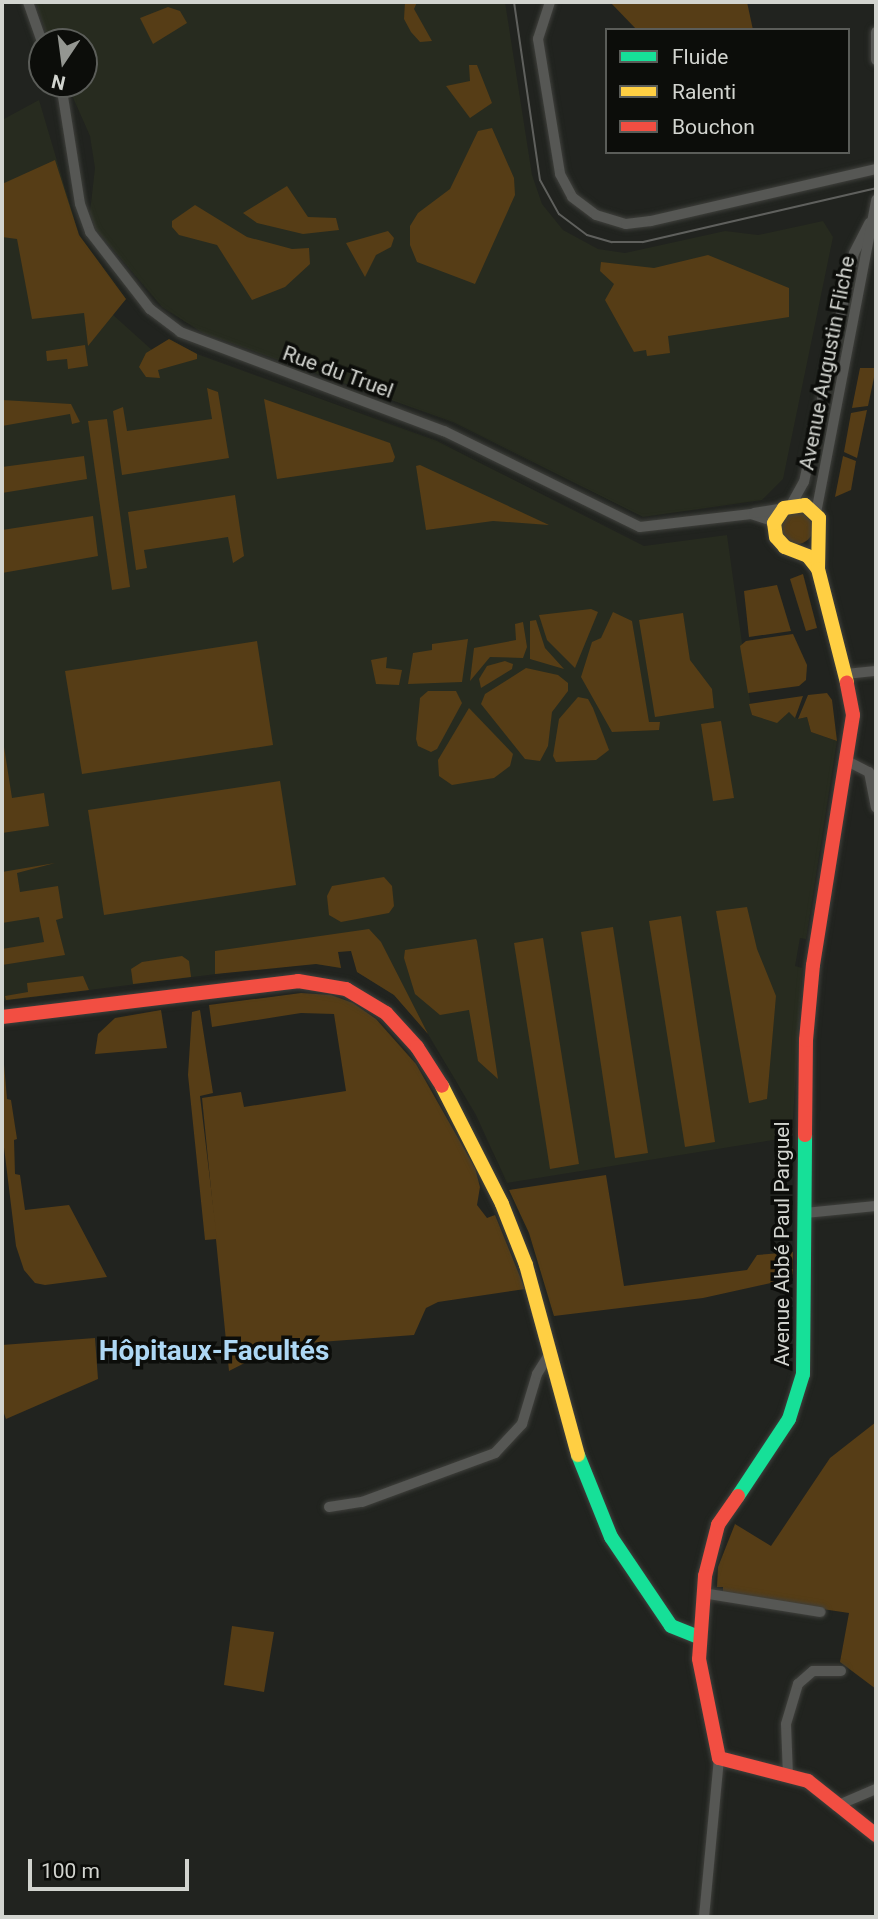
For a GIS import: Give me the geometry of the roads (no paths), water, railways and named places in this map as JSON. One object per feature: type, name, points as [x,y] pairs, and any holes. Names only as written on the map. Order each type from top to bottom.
[{"type":"street","points":[[28,2],[38,28]]},
{"type":"street","points":[[550,2],[538,40],[560,174],[572,197],[596,215],[626,224],[651,221],[876,169]]},
{"type":"street","points":[[876,32],[876,60]]},
{"type":"street","name":"Rue du Truel","points":[[63,98],[80,204],[90,232],[150,309],[180,332],[444,431],[640,527],[751,514],[788,506]]},
{"type":"street","name":"Avenue Augustin Fliche","points":[[816,513],[868,260],[871,220],[876,200]]},
{"type":"street","name":"Avenue Augustin Fliche","points":[[788,506],[804,482],[854,253],[871,220]]},
{"type":"street","points":[[800,551],[817,541],[821,524],[816,513],[805,505],[788,506],[775,522],[779,542],[800,551],[818,569]]},
{"type":"street","name":"Rue du Truel","points":[[751,514],[775,522]]},
{"type":"street","name":"Avenue Abbé Paul Parguel","points":[[704,1917],[719,1758],[699,1659],[703,1593],[718,1525],[789,1419],[800,1388],[808,1015],[853,715],[846,674],[818,569],[817,541]]},
{"type":"street","points":[[846,674],[876,671]]},
{"type":"street","points":[[847,761],[866,767],[873,777],[876,807]]},
{"type":"street","points":[[2,1017],[298,981],[332,985],[364,997],[386,1013],[417,1047],[452,1102],[513,1230],[551,1351],[580,1463],[611,1537],[671,1626],[700,1638]]},
{"type":"street","points":[[805,1213],[876,1206]]},
{"type":"street","points":[[328,1507],[362,1502],[495,1453],[522,1424],[537,1374],[551,1351]]},
{"type":"street","points":[[703,1593],[820,1612]]},
{"type":"street","points":[[788,1776],[786,1724],[798,1684],[813,1671],[841,1671]]},
{"type":"street","points":[[719,1758],[788,1776],[876,1835]]},
{"type":"street","points":[[836,1806],[876,1789]]},
{"type":"street","points":[[836,1806],[876,1843]]},
{"type":"tram line","points":[[514,2],[540,180],[559,214],[587,235],[612,242],[643,242],[876,188]]},
{"type":"district","name":"Hôpitaux-Facultés","points":[[214,1351]]}]
